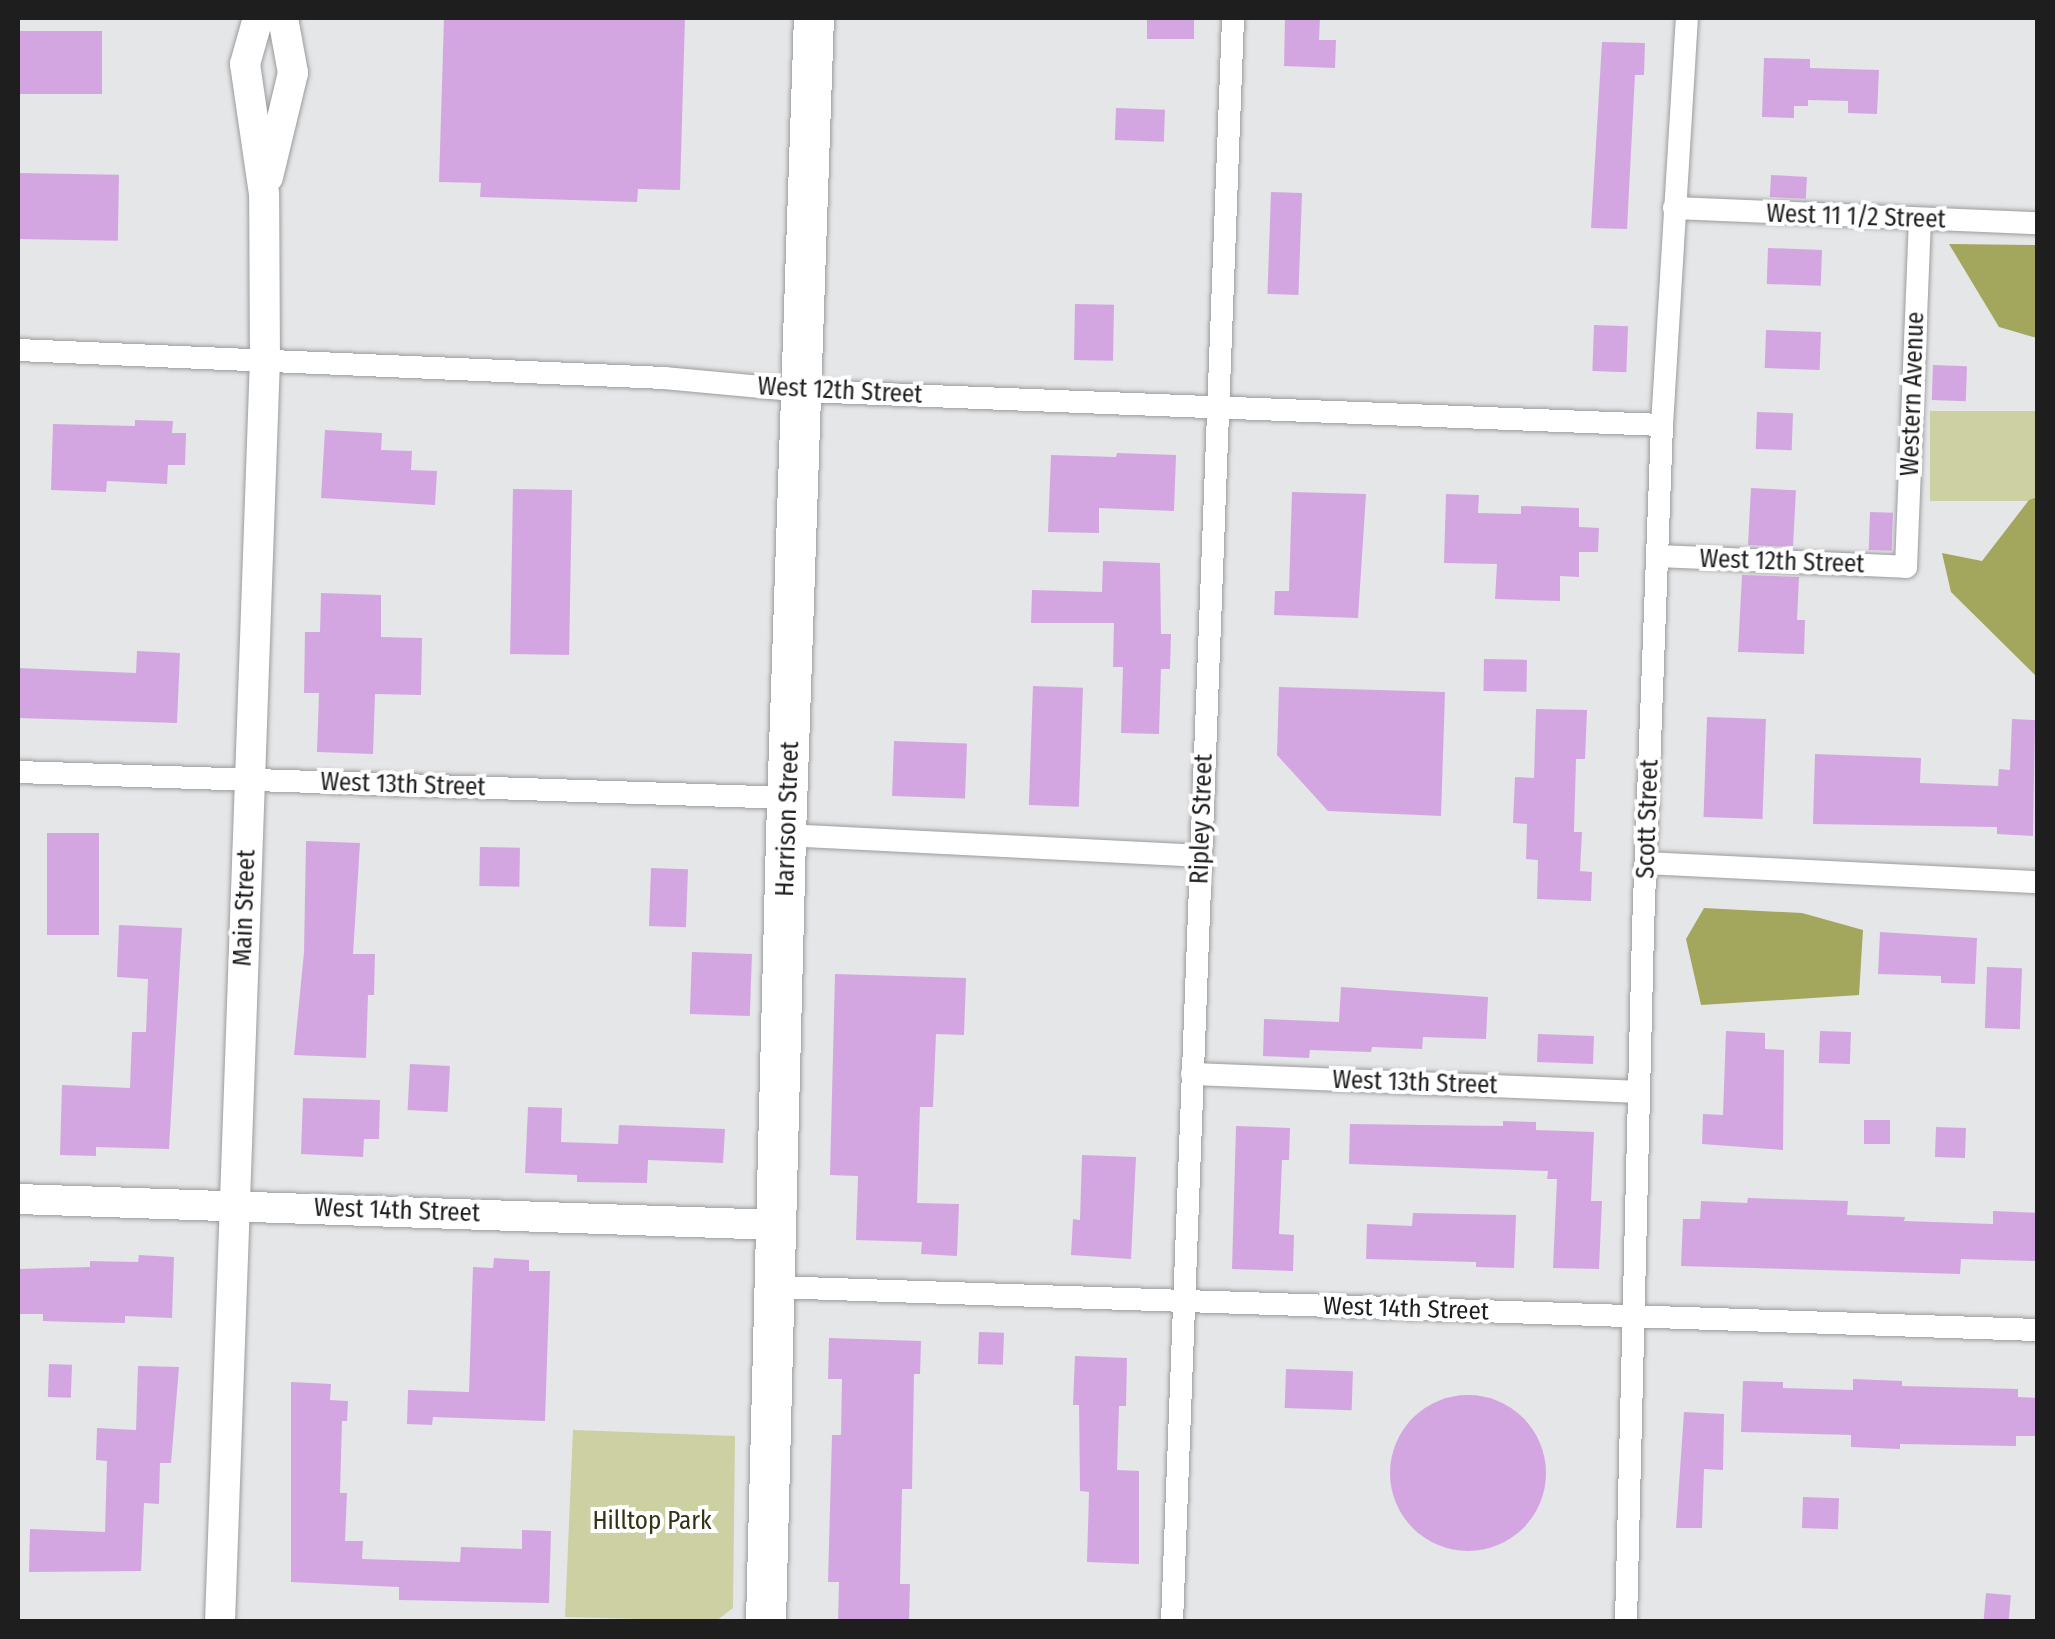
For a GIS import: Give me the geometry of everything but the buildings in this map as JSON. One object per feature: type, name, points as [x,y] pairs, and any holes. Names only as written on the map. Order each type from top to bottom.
[{"type":"highway","name":"Harrison Street","points":[[766,1622],[814,18]]},
{"type":"street","name":"Main Street","points":[[220,1622],[265,361],[264,194],[245,64],[258,18]]},
{"type":"street","name":"Main Street","points":[[264,194],[293,72],[282,18]]},
{"type":"street","name":"Ripley Street","points":[[1172,1622],[1233,18]]},
{"type":"street","name":"Scott Street","points":[[1626,1622],[1636,1318],[1638,1092],[1662,425],[1687,18]]},
{"type":"street","name":"West 11 1/2 Street","points":[[1674,208],[2038,223]]},
{"type":"street","name":"Western Avenue","points":[[1906,567],[1920,220]]},
{"type":"street","name":"West 12th Street","points":[[18,350],[664,378],[804,392],[1662,425]]},
{"type":"street","name":"West 12th Street","points":[[1658,556],[1906,567]]},
{"type":"street","name":"West 13th Street","points":[[18,772],[250,780],[788,817],[1201,856]]},
{"type":"street","points":[[1646,863],[2038,882]]},
{"type":"street","name":"West 13th Street","points":[[1192,1074],[1638,1092]]},
{"type":"street","name":"West 14th Street","points":[[18,1199],[776,1225]]},
{"type":"street","name":"West 14th Street","points":[[774,1287],[2038,1330]]},
{"type":"green space","points":[[1949,244],[2037,245],[2037,338],[1999,327]]},
{"type":"green space","points":[[1930,411],[2037,411],[2037,501],[1930,501]]},
{"type":"green space","points":[[2038,497],[2037,677],[1951,592],[1942,553],[1982,561],[2029,500]]},
{"type":"green space","points":[[1704,908],[1802,913],[1863,930],[1859,995],[1701,1005],[1686,939]]},
{"type":"green space","name":"Hilltop Park","points":[[573,1430],[735,1436],[733,1608],[716,1621],[565,1617]]}]
